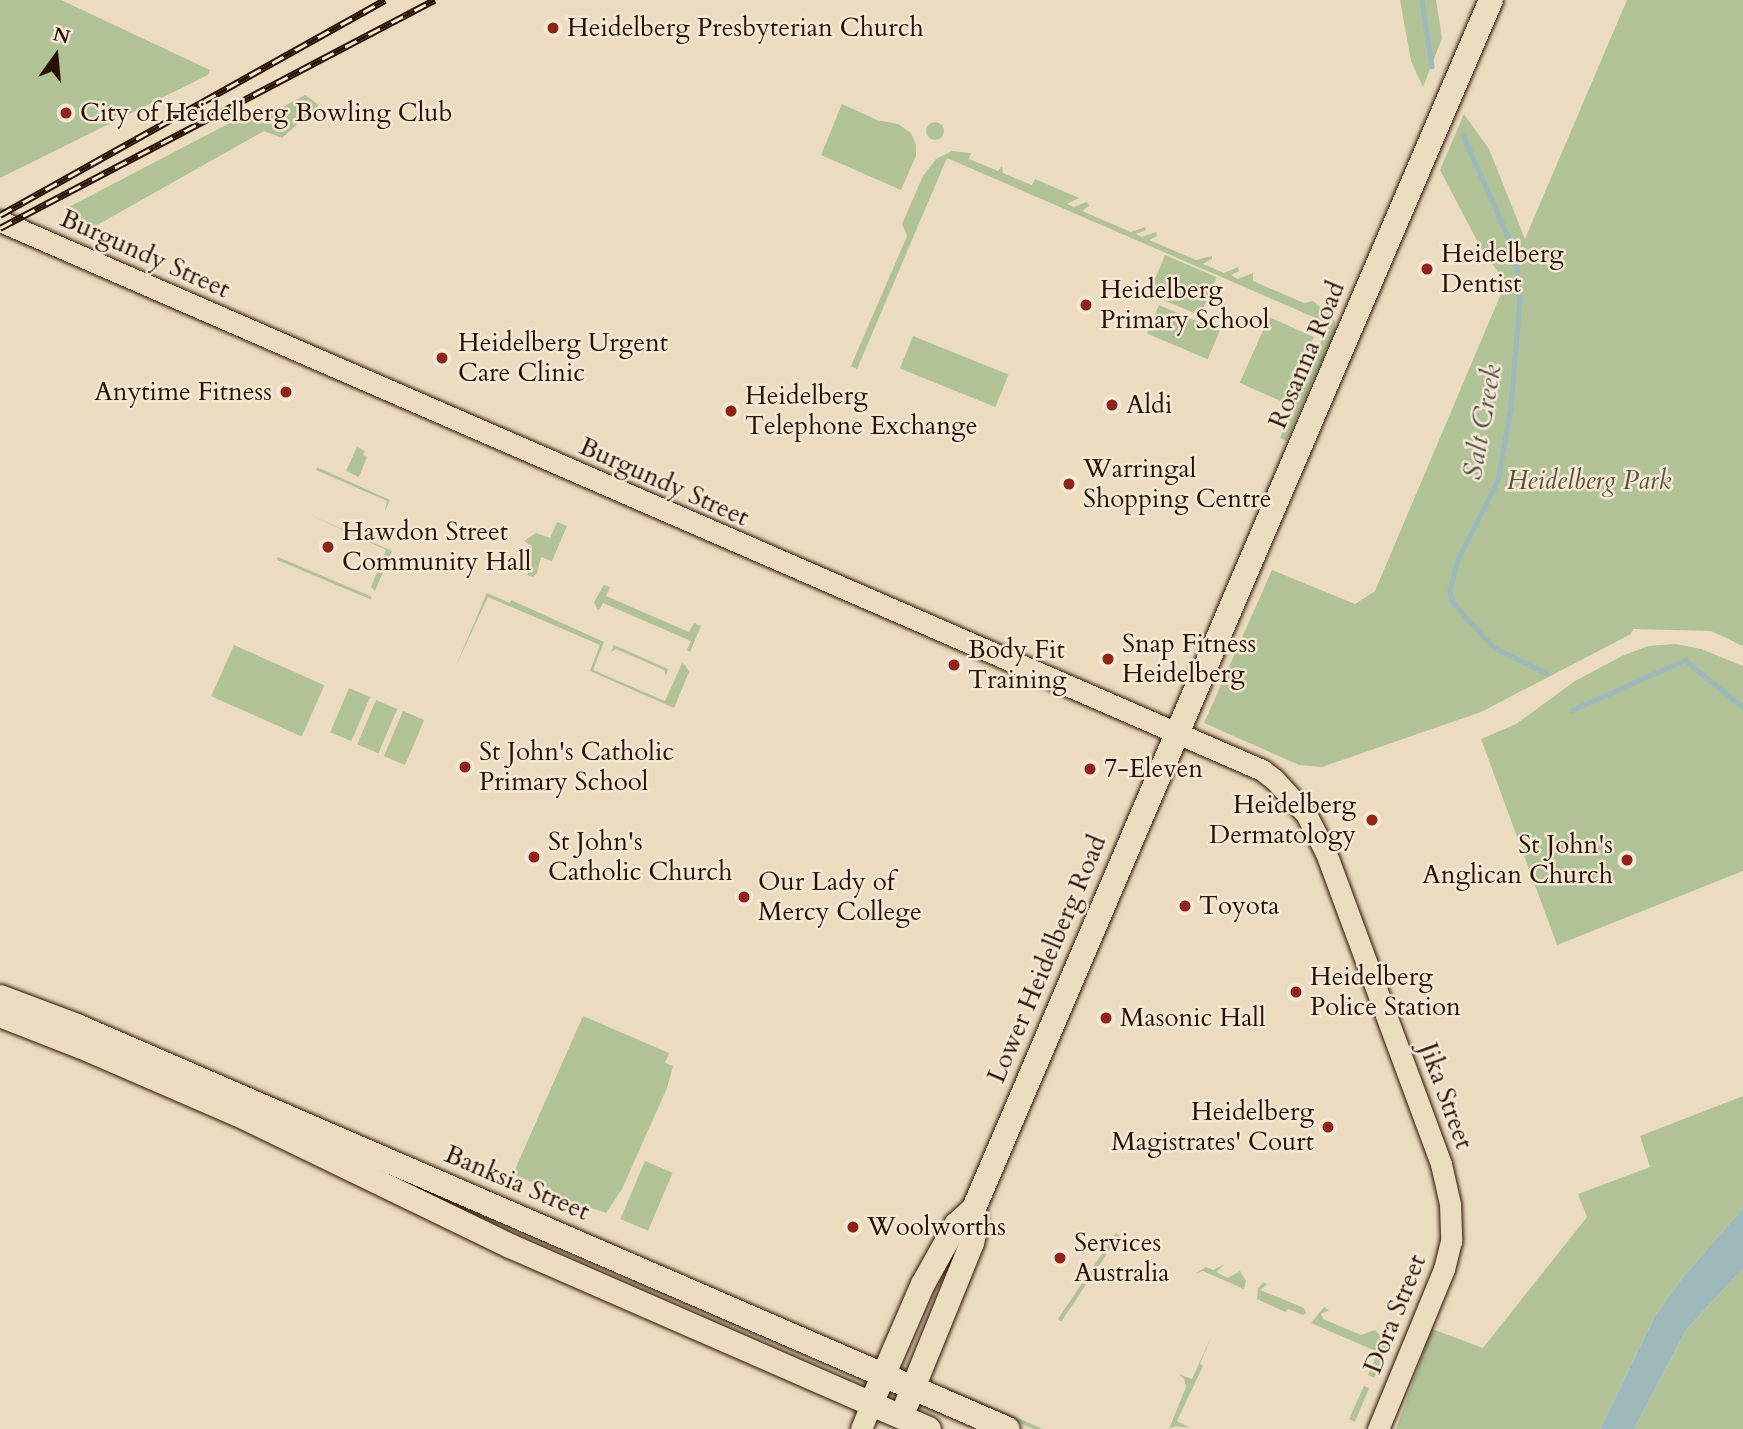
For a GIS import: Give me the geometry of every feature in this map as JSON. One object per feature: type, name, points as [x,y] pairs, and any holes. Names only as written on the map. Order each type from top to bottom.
[{"type":"highway","name":"Rosanna Road","points":[[1177,734],[1491,0]]},
{"type":"highway","name":"Lower Heidelberg Road","points":[[871,1404],[937,1257],[956,1225],[974,1208],[1177,734]]},
{"type":"highway","name":"Banksia Street","points":[[0,997],[75,1025],[1008,1429]]},
{"type":"highway","points":[[0,1015],[82,1047],[237,1115],[467,1225],[871,1404],[899,1423],[929,1429]]},
{"type":"highway","points":[[467,1225],[475,1198]]},
{"type":"highway","name":"Lower Heidelberg Road","points":[[899,1423],[972,1243],[976,1225],[974,1208]]},
{"type":"main road","name":"Burgundy Street","points":[[0,221],[1262,769],[1298,804]]},
{"type":"main road","name":"Jika Street","points":[[1298,804],[1322,841],[1339,885],[1441,1164],[1451,1217]]},
{"type":"main road","name":"Dora Street","points":[[1378,1429],[1444,1269],[1451,1241],[1451,1217]]},
{"type":"main road","name":"Lower Heidelberg Road","points":[[861,1429],[871,1404]]},
{"type":"green space","name":"City of Heidelberg Bowling Club","points":[[0,0],[61,0],[210,70],[208,75],[0,178]]},
{"type":"green space","points":[[1400,0],[1436,0],[1442,38],[1423,87],[1411,61]]},
{"type":"green space","name":"Heidelberg Park","points":[[1627,0],[1743,0],[1743,646],[1711,631],[1633,629],[1631,634],[1481,712],[1322,767],[1299,765],[1204,723],[1272,570],[1355,604],[1375,591],[1506,282],[1483,252],[1440,170],[1464,114],[1489,149],[1525,239]]},
{"type":"green space","points":[[305,95],[319,105],[282,138],[264,131],[83,233],[67,208],[262,106],[268,115]]},
{"type":"green space","points":[[842,104],[877,120],[898,124],[911,133],[916,145],[916,156],[901,190],[821,155]]},
{"type":"green space","points":[[935,122],[941,125],[944,131],[941,137],[935,140],[929,137],[926,131],[929,125]]},
{"type":"green space","points":[[952,151],[971,153],[969,159],[998,171],[1002,166],[1003,173],[1017,179],[1032,185],[1035,179],[1079,198],[1067,204],[1074,207],[1087,202],[1089,206],[1082,211],[1131,232],[1145,227],[1146,230],[1136,234],[1142,237],[1156,232],[1157,236],[1149,240],[1196,260],[1212,256],[1212,259],[1203,264],[1224,273],[1238,267],[1239,271],[1231,275],[1238,279],[1253,273],[1253,281],[1304,303],[1313,301],[1331,316],[1335,322],[1335,330],[1286,441],[1280,438],[1327,327],[1325,322],[947,158],[857,369],[851,366],[907,236],[902,224],[923,176],[936,159]]},
{"type":"green space","points":[[1165,255],[1217,277],[1200,316],[1149,294]]},
{"type":"green space","points":[[1159,305],[1220,331],[1208,359],[1147,334]]},
{"type":"green space","points":[[1269,317],[1314,337],[1284,403],[1240,383]]},
{"type":"green space","points":[[913,336],[1008,375],[995,407],[900,368]]},
{"type":"green space","points":[[357,447],[365,451],[363,455],[367,457],[359,477],[346,471]]},
{"type":"green space","points":[[317,467],[390,500],[385,511],[387,501],[316,470]]},
{"type":"green space","points":[[308,514],[392,551],[375,591],[371,587],[386,550]]},
{"type":"green space","points":[[557,522],[567,526],[552,561],[541,557],[537,573],[533,577],[527,575],[529,571],[521,557],[529,554],[532,546],[524,541],[536,533],[550,538]]},
{"type":"green space","points":[[278,557],[372,597],[371,600],[277,560]]},
{"type":"green space","points":[[604,585],[610,587],[606,596],[689,632],[694,623],[701,626],[690,652],[687,650],[691,641],[603,603],[599,610],[597,609],[594,602]]},
{"type":"green space","points":[[487,593],[510,603],[511,600],[604,642],[593,670],[665,701],[682,663],[689,672],[674,708],[590,671],[600,645],[488,597],[454,670]]},
{"type":"green space","points":[[1676,644],[1701,649],[1743,666],[1743,871],[1557,945],[1481,739],[1516,724],[1575,681],[1622,656],[1648,646]]},
{"type":"green space","points":[[234,645],[324,685],[302,736],[211,696]]},
{"type":"green space","points":[[614,645],[668,669],[666,676],[664,670],[616,649],[611,652]]},
{"type":"green space","points":[[349,688],[370,697],[351,741],[330,732]]},
{"type":"green space","points":[[376,700],[397,709],[378,753],[357,744]]},
{"type":"green space","points":[[403,711],[424,720],[405,765],[384,756]]},
{"type":"green space","points":[[583,1016],[669,1053],[665,1063],[673,1066],[667,1088],[622,1189],[606,1213],[555,1196],[545,1188],[513,1174]]},
{"type":"green space","points":[[1743,1096],[1743,1208],[1683,1277],[1655,1316],[1600,1429],[1396,1429],[1432,1329],[1483,1348],[1587,1217],[1578,1194],[1650,1167],[1640,1136]]},
{"type":"green space","points":[[645,1161],[673,1173],[648,1231],[620,1219]]},
{"type":"green space","points":[[1116,1233],[1119,1235],[1061,1321],[1058,1319]]},
{"type":"green space","points":[[1225,1264],[1216,1272],[1228,1278],[1240,1271],[1246,1281],[1244,1289],[1203,1271],[1195,1274],[1206,1267],[1213,1270]]},
{"type":"green space","points":[[1743,1268],[1743,1429],[1634,1429],[1686,1330]]},
{"type":"green space","points":[[1264,1282],[1267,1284],[1260,1290],[1304,1308],[1306,1313],[1303,1315],[1288,1309],[1285,1312],[1257,1299],[1258,1288]]},
{"type":"green space","points":[[1324,1307],[1329,1310],[1321,1314],[1323,1319],[1361,1335],[1375,1330],[1389,1345],[1374,1378],[1368,1375],[1378,1352],[1311,1323]]},
{"type":"green space","points":[[1212,1335],[1200,1364],[1203,1366],[1177,1421],[1190,1428],[1175,1426],[1169,1429],[1186,1387],[1184,1379],[1178,1374],[1192,1379]]},
{"type":"green space","points":[[1364,1386],[1369,1388],[1355,1422],[1349,1419]]},
{"type":"green space","points":[[946,1387],[1043,1429],[1033,1429],[944,1390]]},
{"type":"water","points":[[1743,1208],[1743,1268],[1686,1330],[1634,1429],[1600,1429],[1655,1316],[1683,1277]]},
{"type":"waterway","name":"Salt Creek","points":[[1422,0],[1432,66]]},
{"type":"waterway","name":"Salt Creek","points":[[1463,135],[1515,252],[1520,299],[1511,407],[1498,481],[1458,560],[1450,589],[1452,600],[1495,648],[1546,673]]},
{"type":"waterway","name":"Salt Creek","points":[[1572,710],[1685,660],[1743,707]]},
{"type":"railway","points":[[0,215],[385,0]]},
{"type":"railway","points":[[0,228],[435,0]]},
{"type":"place","name":"Heidelberg Presbyterian Church","points":[[553,28]]},
{"type":"place","name":"City of Heidelberg Bowling Club","points":[[66,113]]},
{"type":"place","name":"Heidelberg Dentist","points":[[1427,269]]},
{"type":"place","name":"Heidelberg Primary School","points":[[1086,305]]},
{"type":"place","name":"Heidelberg Urgent Care Clinic","points":[[442,358]]},
{"type":"place","name":"Anytime Fitness","points":[[286,392]]},
{"type":"place","name":"Aldi","points":[[1112,405]]},
{"type":"place","name":"Heidelberg Telephone Exchange","points":[[731,411]]},
{"type":"place","name":"Warringal Shopping Centre","points":[[1069,484]]},
{"type":"place","name":"Hawdon Street Community Hall","points":[[328,547]]},
{"type":"place","name":"Snap Fitness Heidelberg","points":[[1108,659]]},
{"type":"place","name":"Body Fit Training","points":[[954,665]]},
{"type":"place","name":"St John's Catholic Primary School","points":[[465,767]]},
{"type":"place","name":"7-Eleven","points":[[1090,769]]},
{"type":"place","name":"Heidelberg Dermatology","points":[[1372,820]]},
{"type":"place","name":"St John's Catholic Church","points":[[534,857]]},
{"type":"place","name":"St John's Anglican Church","points":[[1627,860]]},
{"type":"place","name":"Our Lady of Mercy College","points":[[744,897]]},
{"type":"place","name":"Toyota","points":[[1185,906]]},
{"type":"place","name":"Heidelberg Police Station","points":[[1296,992]]},
{"type":"place","name":"Masonic Hall","points":[[1106,1018]]},
{"type":"place","name":"Heidelberg Magistrates' Court","points":[[1328,1127]]},
{"type":"place","name":"Woolworths","points":[[853,1227]]},
{"type":"place","name":"Services Australia","points":[[1060,1258]]}]
